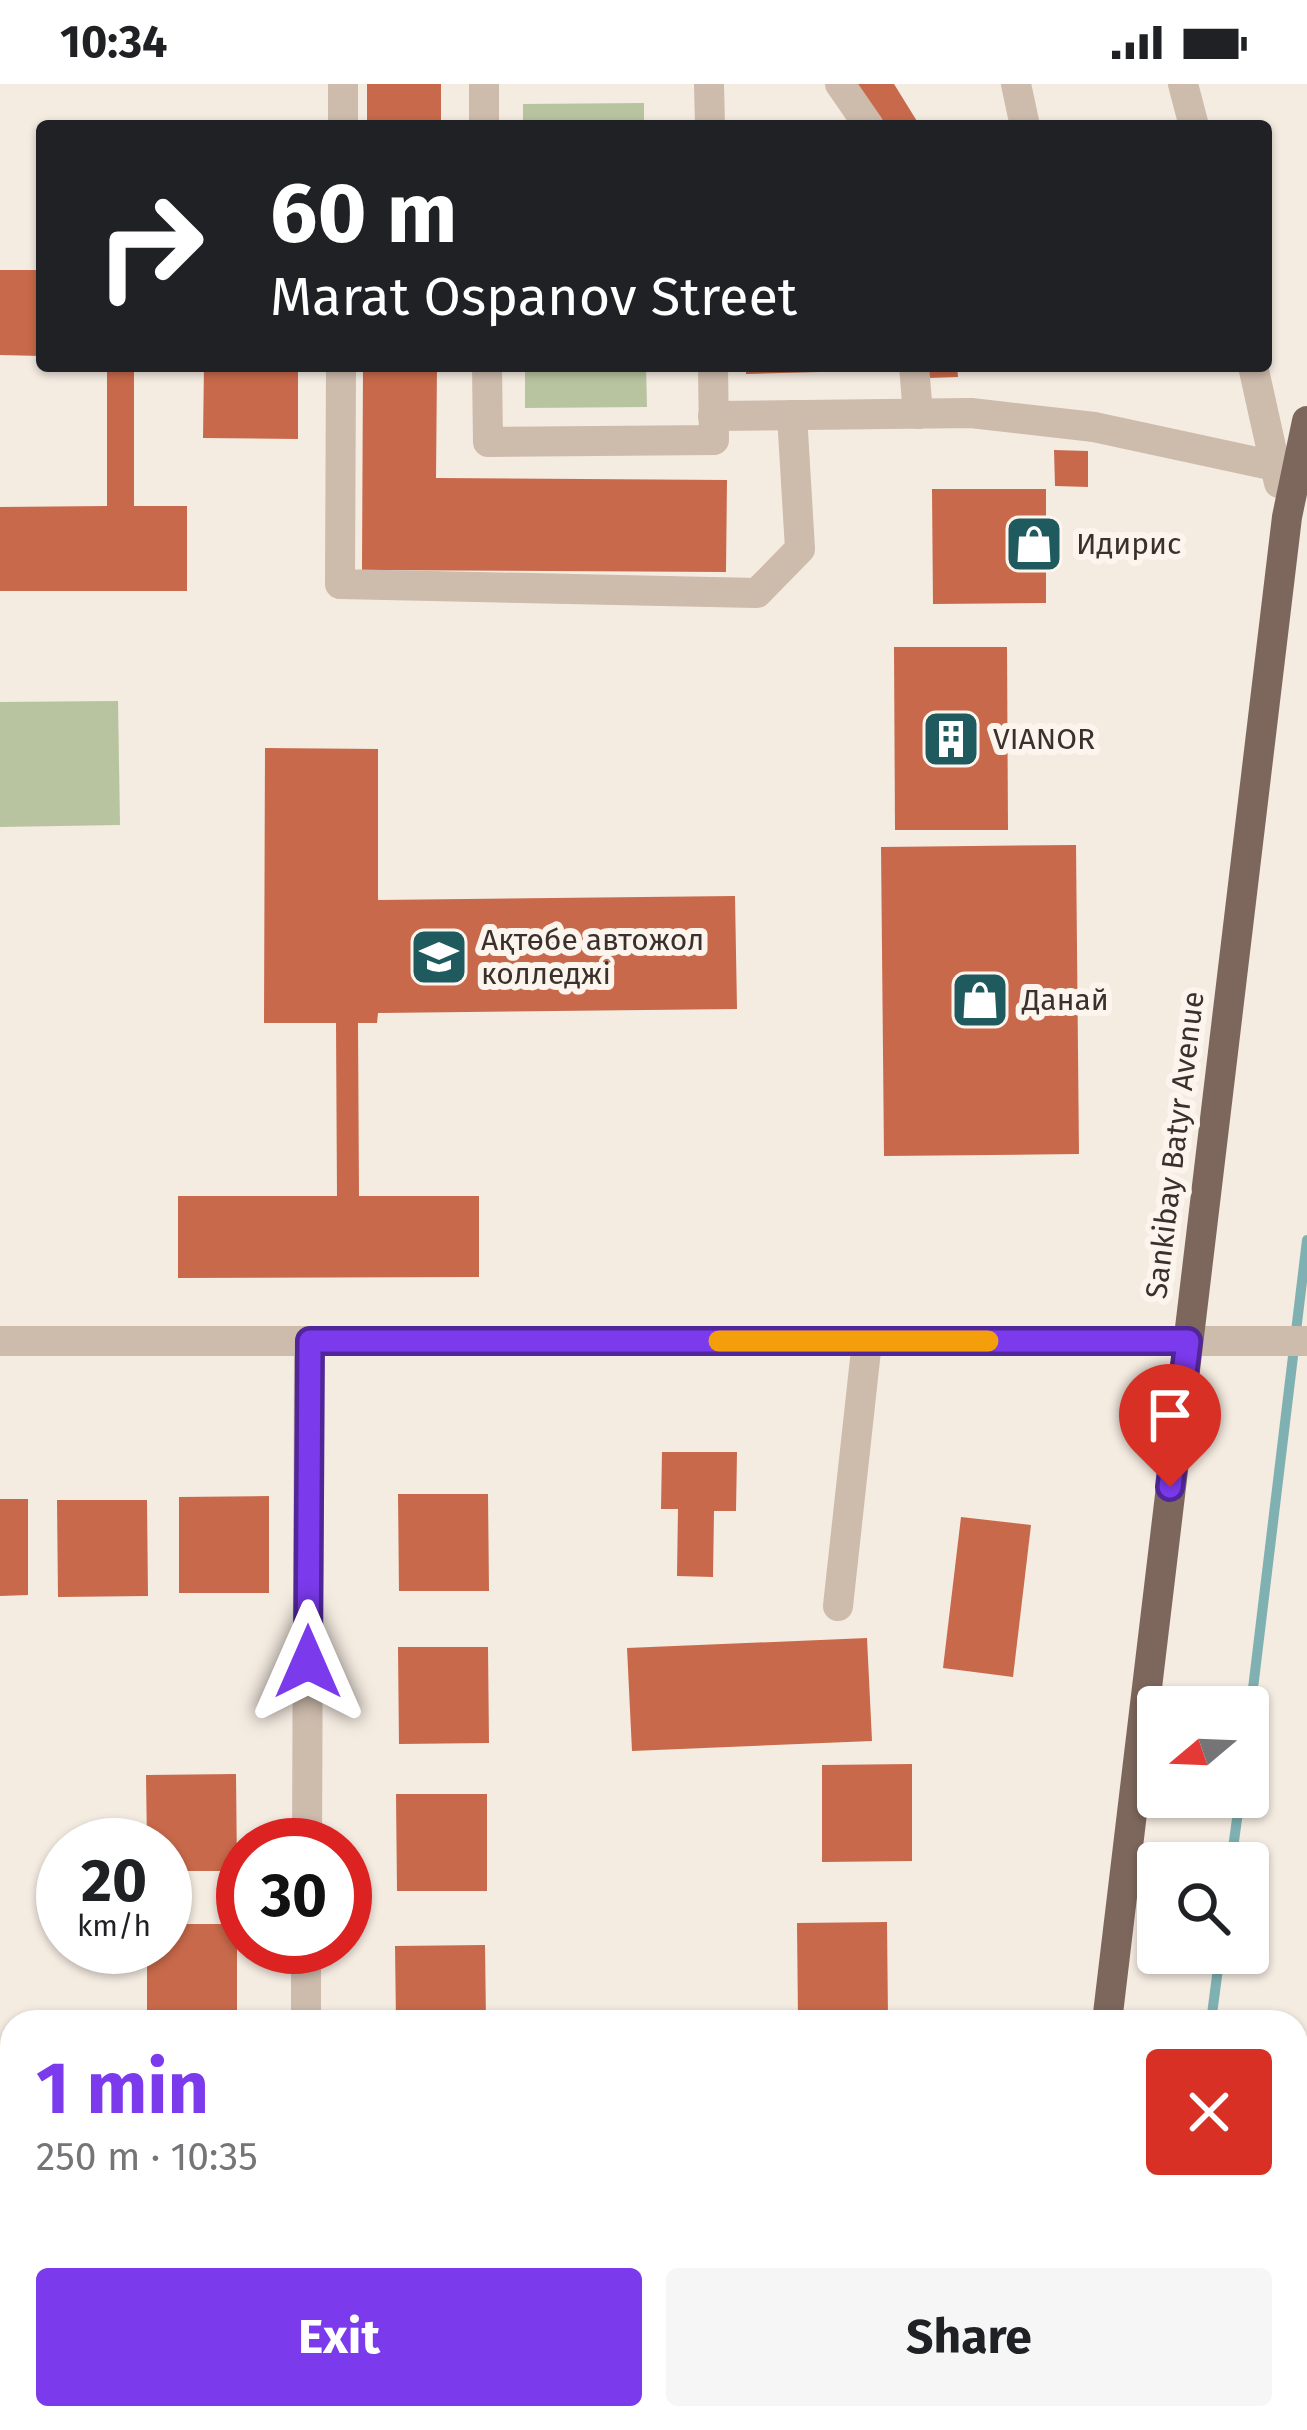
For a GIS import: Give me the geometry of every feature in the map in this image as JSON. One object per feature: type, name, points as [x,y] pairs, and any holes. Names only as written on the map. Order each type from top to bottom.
[{"type":"main road","name":"Sankibay Batyr Avenue","points":[[1108,2010],[1287,517],[1307,421]]},
{"type":"street","points":[[343,84],[343,120]]},
{"type":"street","points":[[484,84],[484,120]]},
{"type":"street","points":[[709,84],[710,120]]},
{"type":"street","points":[[840,84],[864,120]]},
{"type":"street","points":[[1016,84],[1024,120]]},
{"type":"street","points":[[1183,84],[1192,120]]},
{"type":"street","points":[[341,372],[340,584],[758,593],[800,549],[792,415]]},
{"type":"street","points":[[487,372],[488,442],[714,440],[712,372]]},
{"type":"street","points":[[914,372],[918,414]]},
{"type":"street","points":[[1254,372],[1287,517]]},
{"type":"street","points":[[713,416],[971,413],[1094,427],[1275,466]]},
{"type":"street","points":[[0,1340],[1307,1340]]},
{"type":"street","points":[[307,1818],[310,1341]]},
{"type":"street","points":[[838,1606],[867,1341]]},
{"type":"street","points":[[306,1974],[306,2010]]},
{"type":"green space","points":[[644,103],[644,120],[523,120],[523,104]]},
{"type":"green space","points":[[525,372],[646,372],[647,407],[525,408]]},
{"type":"green space","points":[[118,701],[120,825],[0,827],[0,702]]},
{"type":"building","points":[[367,84],[441,84],[441,120],[367,120]]},
{"type":"building","points":[[856,84],[894,84],[916,120],[878,120]]},
{"type":"building","points":[[0,270],[36,270],[36,356],[0,355]]},
{"type":"building","points":[[107,372],[134,372],[134,506],[187,506],[187,591],[0,591],[0,507],[107,506]]},
{"type":"building","points":[[204,372],[298,372],[298,439],[203,438]]},
{"type":"building","points":[[363,372],[437,372],[436,478],[727,480],[726,572],[362,570]]},
{"type":"building","points":[[928,372],[958,372],[958,377],[928,378]]},
{"type":"building","points":[[1054,450],[1088,451],[1088,487],[1055,486]]},
{"type":"building","points":[[932,489],[1046,489],[1046,603],[933,604]]},
{"type":"building","name":"VIANOR","points":[[894,647],[1007,647],[1008,830],[895,830]]},
{"type":"building","points":[[265,748],[378,749],[378,900],[735,896],[737,1009],[378,1013],[377,1023],[358,1023],[359,1196],[479,1196],[479,1277],[178,1278],[178,1196],[337,1196],[336,1023],[264,1023]]},
{"type":"building","name":"Данай","points":[[1076,845],[1079,1154],[884,1156],[881,847]]},
{"type":"building","points":[[662,1452],[737,1452],[736,1511],[714,1511],[713,1577],[677,1576],[678,1509],[661,1509]]},
{"type":"building","points":[[398,1494],[488,1494],[489,1591],[399,1591]]},
{"type":"building","points":[[269,1496],[269,1593],[179,1593],[179,1497]]},
{"type":"building","points":[[0,1499],[28,1499],[28,1595],[0,1596]]},
{"type":"building","points":[[57,1500],[147,1500],[148,1596],[58,1597]]},
{"type":"building","points":[[961,1517],[1031,1525],[1013,1677],[943,1668]]},
{"type":"building","points":[[867,1638],[872,1741],[632,1751],[627,1648]]},
{"type":"building","points":[[398,1647],[488,1647],[489,1743],[399,1744]]},
{"type":"building","points":[[912,1764],[912,1861],[822,1862],[822,1765]]},
{"type":"building","points":[[236,1774],[236,1818],[216,1818],[216,1871],[192,1871],[192,1818],[147,1818],[146,1775]]},
{"type":"building","points":[[396,1794],[487,1794],[487,1891],[397,1891]]},
{"type":"building","points":[[887,1922],[888,2010],[798,2010],[797,1923]]},
{"type":"building","points":[[192,1924],[216,1924],[216,1974],[237,1974],[237,2010],[147,2010],[147,1974],[192,1974]]},
{"type":"building","points":[[485,1945],[486,2010],[396,2010],[395,1946]]},
{"type":"waterway","points":[[1253,1686],[1307,1240]]},
{"type":"waterway","points":[[1234,1842],[1237,1818]]},
{"type":"waterway","points":[[1213,2010],[1217,1974]]},
{"type":"slow traffic","points":[[719,1341],[988,1341]]},
{"type":"place","name":"Идирис","points":[[1034,544]]},
{"type":"place","name":"VIANOR","points":[[951,739]]},
{"type":"place","name":"Ақтөбе автожол колледжі","points":[[439,957]]},
{"type":"place","name":"Данай","points":[[980,1000]]},
{"type":"route","points":[[308,1662],[310,1341],[1188,1341],[1170,1487]]}]
